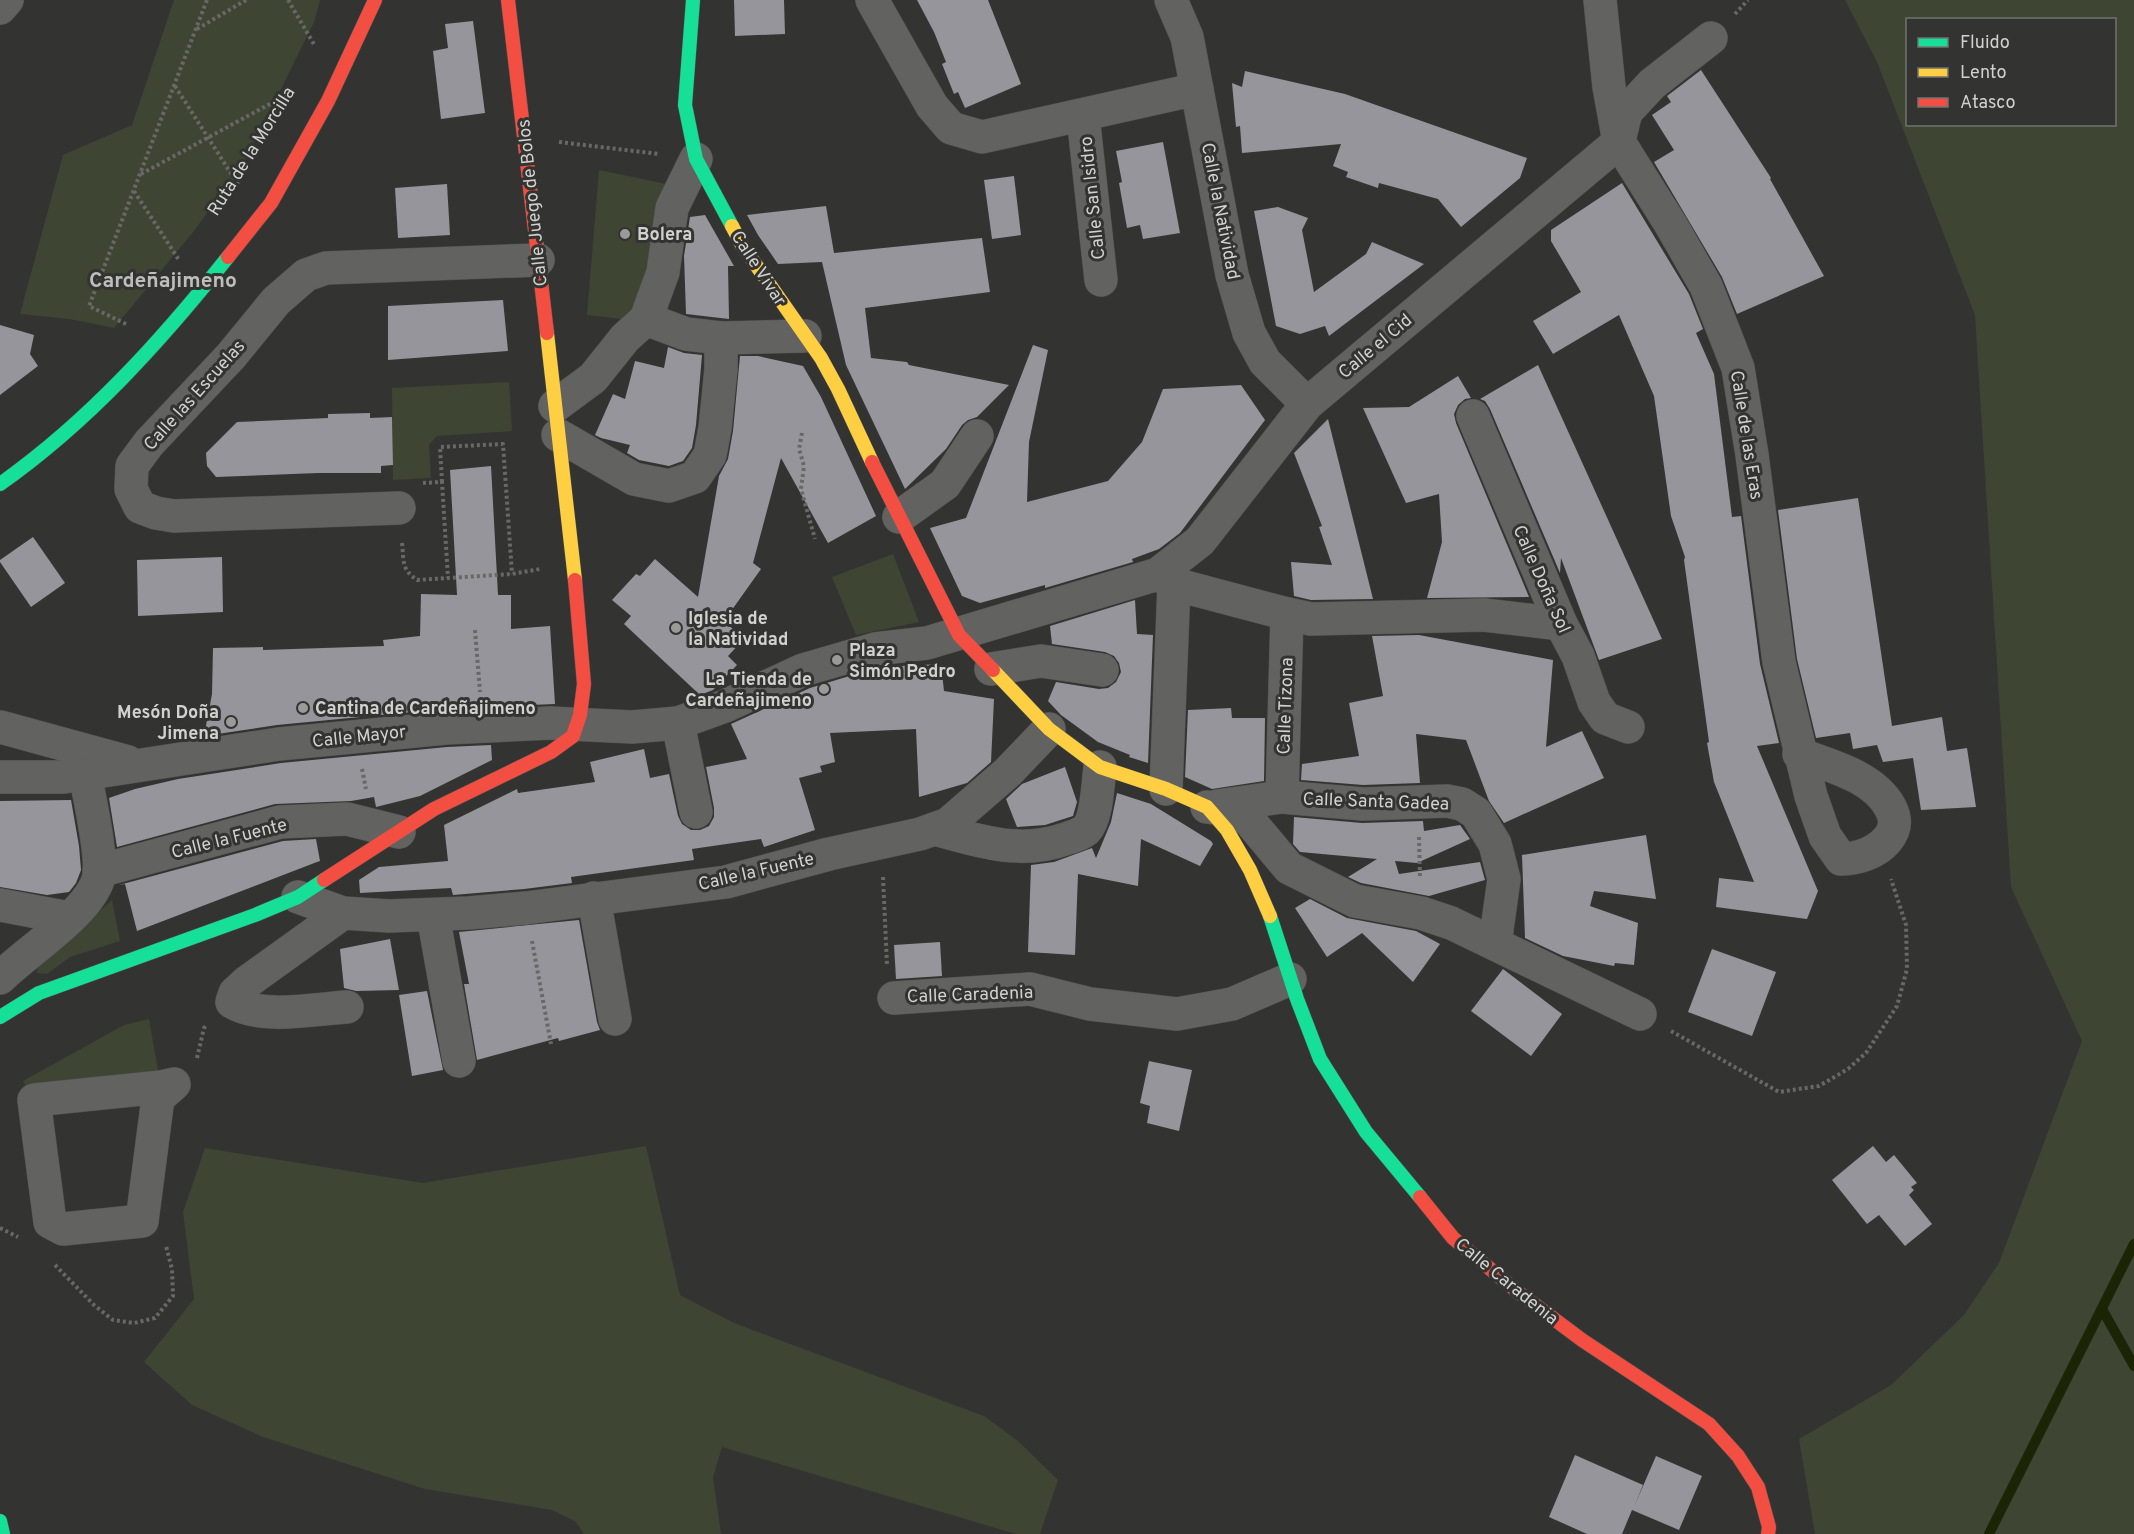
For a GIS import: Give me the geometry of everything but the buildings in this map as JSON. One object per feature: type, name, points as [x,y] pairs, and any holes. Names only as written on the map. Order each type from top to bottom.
[{"type":"street","points":[[0,8],[7,0]]},
{"type":"street","points":[[0,484],[86,415],[186,310],[271,203],[328,101],[375,0]]},
{"type":"street","name":"Calle Juego de Bolos","points":[[508,0],[574,564],[584,684],[577,723]]},
{"type":"street","name":"Calle Vivar","points":[[693,0],[685,105],[696,159],[742,245],[821,358],[958,635]]},
{"type":"street","name":"Calle San Isidro","points":[[872,0],[932,106],[951,128],[982,137],[1197,89]]},
{"type":"street","name":"Calle la Natividad","points":[[1171,0],[1187,37],[1232,275],[1249,333],[1265,362],[1307,404]]},
{"type":"street","name":"Calle de las Eras","points":[[1600,0],[1609,87],[1619,142],[1706,286],[1738,368],[1752,455],[1779,662],[1799,754],[1825,836],[1841,859],[1854,859],[1881,847]]},
{"type":"street","points":[[1619,142],[1626,112],[1652,84],[1712,38]]},
{"type":"street","name":"Calle San Isidro","points":[[1083,116],[1101,280]]},
{"type":"street","name":"Calle el Cid","points":[[958,635],[1072,598],[1166,579],[1200,541],[1307,404],[1619,142]]},
{"type":"street","points":[[696,159],[672,208],[663,272],[646,319],[625,338],[556,420],[634,479],[669,486],[695,477],[710,455],[721,369],[721,338]]},
{"type":"street","name":"Calle las Escuelas","points":[[399,508],[174,516],[140,507],[131,489],[132,466],[148,442],[231,356],[276,301],[306,275],[326,268],[538,260]]},
{"type":"street","points":[[646,319],[686,334],[721,338],[805,336]]},
{"type":"street","name":"Calle Doña Sol","points":[[1473,416],[1561,624],[1578,656],[1594,702],[1605,718],[1628,727]]},
{"type":"street","points":[[899,517],[945,484],[977,436]]},
{"type":"street","points":[[1166,789],[1166,579],[1287,614],[1311,618],[1484,615],[1561,624]]},
{"type":"street","name":"Calle Tizona","points":[[1282,797],[1287,614]]},
{"type":"street","points":[[0,1017],[39,993],[255,915],[298,897],[386,829],[434,809],[552,752],[573,736],[577,723],[632,727],[678,723],[725,706],[803,670],[875,649],[927,643],[958,635]]},
{"type":"street","name":"Calle Caradenia","points":[[958,635],[1048,729],[1100,767],[1166,789],[1207,807],[1228,810],[1248,819],[1289,868],[1355,901],[1421,913],[1451,923],[1640,1014]]},
{"type":"street","points":[[991,669],[1041,661],[1102,670]]},
{"type":"street","name":"Calle Mayor","points":[[0,777],[64,777],[279,744],[483,726],[577,723]]},
{"type":"street","points":[[678,723],[696,812]]},
{"type":"street","name":"Calle Mayor","points":[[0,727],[142,765]]},
{"type":"street","points":[[881,843],[920,834],[948,824],[1008,772],[1048,729]]},
{"type":"street","points":[[1799,754],[1853,775],[1884,796],[1895,817],[1894,831],[1881,847]]},
{"type":"street","points":[[935,829],[983,843],[1012,846],[1045,845],[1076,835],[1086,830],[1093,819],[1100,767]]},
{"type":"street","points":[[0,978],[69,918],[88,898],[98,879],[98,850],[85,774]]},
{"type":"street","name":"Calle Santa Gadea","points":[[1207,807],[1282,797],[1363,804],[1447,801],[1462,804],[1476,813],[1495,844],[1504,879],[1495,944]]},
{"type":"street","name":"Calle Caradenia","points":[[1207,807],[1227,830],[1250,870],[1275,929],[1290,980],[1320,1059],[1366,1132],[1453,1238],[1518,1292],[1582,1340],[1709,1424],[1738,1456],[1758,1487],[1769,1527],[1768,1534]]},
{"type":"street","name":"Calle la Fuente","points":[[99,871],[280,822],[347,819],[386,829]]},
{"type":"street","name":"Calle la Fuente","points":[[298,897],[344,913],[390,916],[526,908],[726,882],[881,843]]},
{"type":"street","points":[[594,898],[615,1019]]},
{"type":"street","points":[[0,905],[69,918]]},
{"type":"street","points":[[344,913],[247,982],[235,993],[232,1002],[243,1009],[275,1012],[346,1006]]},
{"type":"street","points":[[433,915],[459,1061]]},
{"type":"street","name":"Calle Caradenia","points":[[894,998],[1030,988],[1090,1004],[1177,1014],[1232,1004],[1290,980]]},
{"type":"street","points":[[174,1083],[158,1098],[142,1221],[63,1229],[50,1222],[34,1100],[162,1087],[174,1083]]},
{"type":"street","points":[[0,1521],[3,1534]]},
{"type":"path","points":[[132,327],[89,306],[207,0]]},
{"type":"path","points":[[196,30],[246,0]]},
{"type":"path","points":[[288,0],[321,55]]},
{"type":"path","points":[[174,86],[244,193]]},
{"type":"path","points":[[140,174],[298,88]]},
{"type":"path","points":[[525,138],[696,159]]},
{"type":"path","points":[[134,190],[179,260]]},
{"type":"path","points":[[802,433],[799,449],[804,466],[801,489],[815,539]]},
{"type":"path","points":[[448,578],[440,447],[502,444],[512,574]]},
{"type":"path","points":[[442,482],[403,484],[399,508],[405,568],[407,573],[417,580],[512,574],[574,564]]},
{"type":"path","points":[[475,630],[483,726]]},
{"type":"path","points":[[356,737],[386,829]]},
{"type":"path","points":[[1418,803],[1421,913]]},
{"type":"path","points":[[881,843],[888,986],[894,998]]},
{"type":"path","points":[[1640,1014],[1779,1092],[1819,1086],[1848,1069],[1866,1053],[1897,1006],[1907,969],[1906,925],[1881,847]]},
{"type":"path","points":[[526,908],[551,1044]]},
{"type":"green space","points":[[174,0],[320,0],[314,22],[247,158],[194,231],[114,328],[70,319],[20,314],[63,155],[132,125]]},
{"type":"green space","points":[[1845,0],[2134,0],[2134,1534],[1815,1534],[1799,1439],[1891,1385],[1964,1315],[1999,1263],[2082,1041],[2011,887],[1975,315],[1877,62]]},
{"type":"green space","name":"Bolera","points":[[599,170],[666,184],[648,283],[630,320],[587,315]]},
{"type":"green space","points":[[509,382],[512,431],[437,436],[429,445],[431,478],[393,480],[392,388]]},
{"type":"green space","points":[[893,554],[919,622],[856,635],[832,577]]},
{"type":"green space","points":[[112,900],[120,941],[70,957],[47,974],[37,973],[38,966]]},
{"type":"green space","points":[[149,1019],[161,1087],[34,1100],[23,1081],[124,1025]]},
{"type":"green space","points":[[646,1146],[680,1295],[734,1323],[984,1416],[1018,1441],[1058,1480],[1040,1534],[1016,1534],[722,1447],[713,1477],[721,1534],[584,1534],[575,1521],[552,1510],[425,1489],[263,1437],[192,1405],[144,1362],[194,1299],[183,1212],[205,1148],[423,1183]]},
{"type":"waterway","points":[[1989,1534],[2134,1244]]},
{"type":"waterway","points":[[2102,1309],[2134,1366]]},
{"type":"traffic: fast","points":[[693,0],[685,105],[696,159],[732,226]]},
{"type":"traffic: fast","points":[[0,484],[63,434],[122,379],[228,257]]},
{"type":"traffic: fast","points":[[0,1017],[39,993],[255,915],[298,897],[324,880]]},
{"type":"traffic: fast","points":[[1270,916],[1297,999],[1320,1059],[1366,1132],[1420,1197]]},
{"type":"traffic: fast","points":[[0,1521],[3,1534]]},
{"type":"traffic: slow","points":[[732,226],[742,245],[821,358],[872,462]]},
{"type":"traffic: slow","points":[[547,333],[575,580]]},
{"type":"traffic: slow","points":[[993,670],[1049,729],[1100,767],[1166,789],[1207,807],[1227,830],[1250,870],[1270,916]]},
{"type":"traffic: jam","points":[[228,257],[271,203],[328,101],[375,0]]},
{"type":"traffic: jam","points":[[508,0],[547,333]]},
{"type":"traffic: jam","points":[[872,462],[959,635],[993,670]]},
{"type":"traffic: jam","points":[[324,880],[434,809],[551,752],[573,736],[580,715],[584,684],[575,580]]},
{"type":"traffic: jam","points":[[1420,1197],[1453,1238],[1518,1292],[1582,1340],[1709,1424],[1738,1456],[1758,1487],[1769,1527],[1768,1534]]},
{"type":"place","name":"Bolera","points":[[625,234]]},
{"type":"place","name":"Iglesia de la Natividad","points":[[676,628]]},
{"type":"place","name":"Plaza Simón Pedro","points":[[837,660]]},
{"type":"place","name":"La Tienda de Cardeñajimeno","points":[[824,689]]},
{"type":"place","name":"Cantina de Cardeñajimeno","points":[[303,708]]},
{"type":"place","name":"Mesón Doña Jimena","points":[[231,722]]},
{"type":"district","name":"Cardeñajimeno","points":[[163,280]]}]
